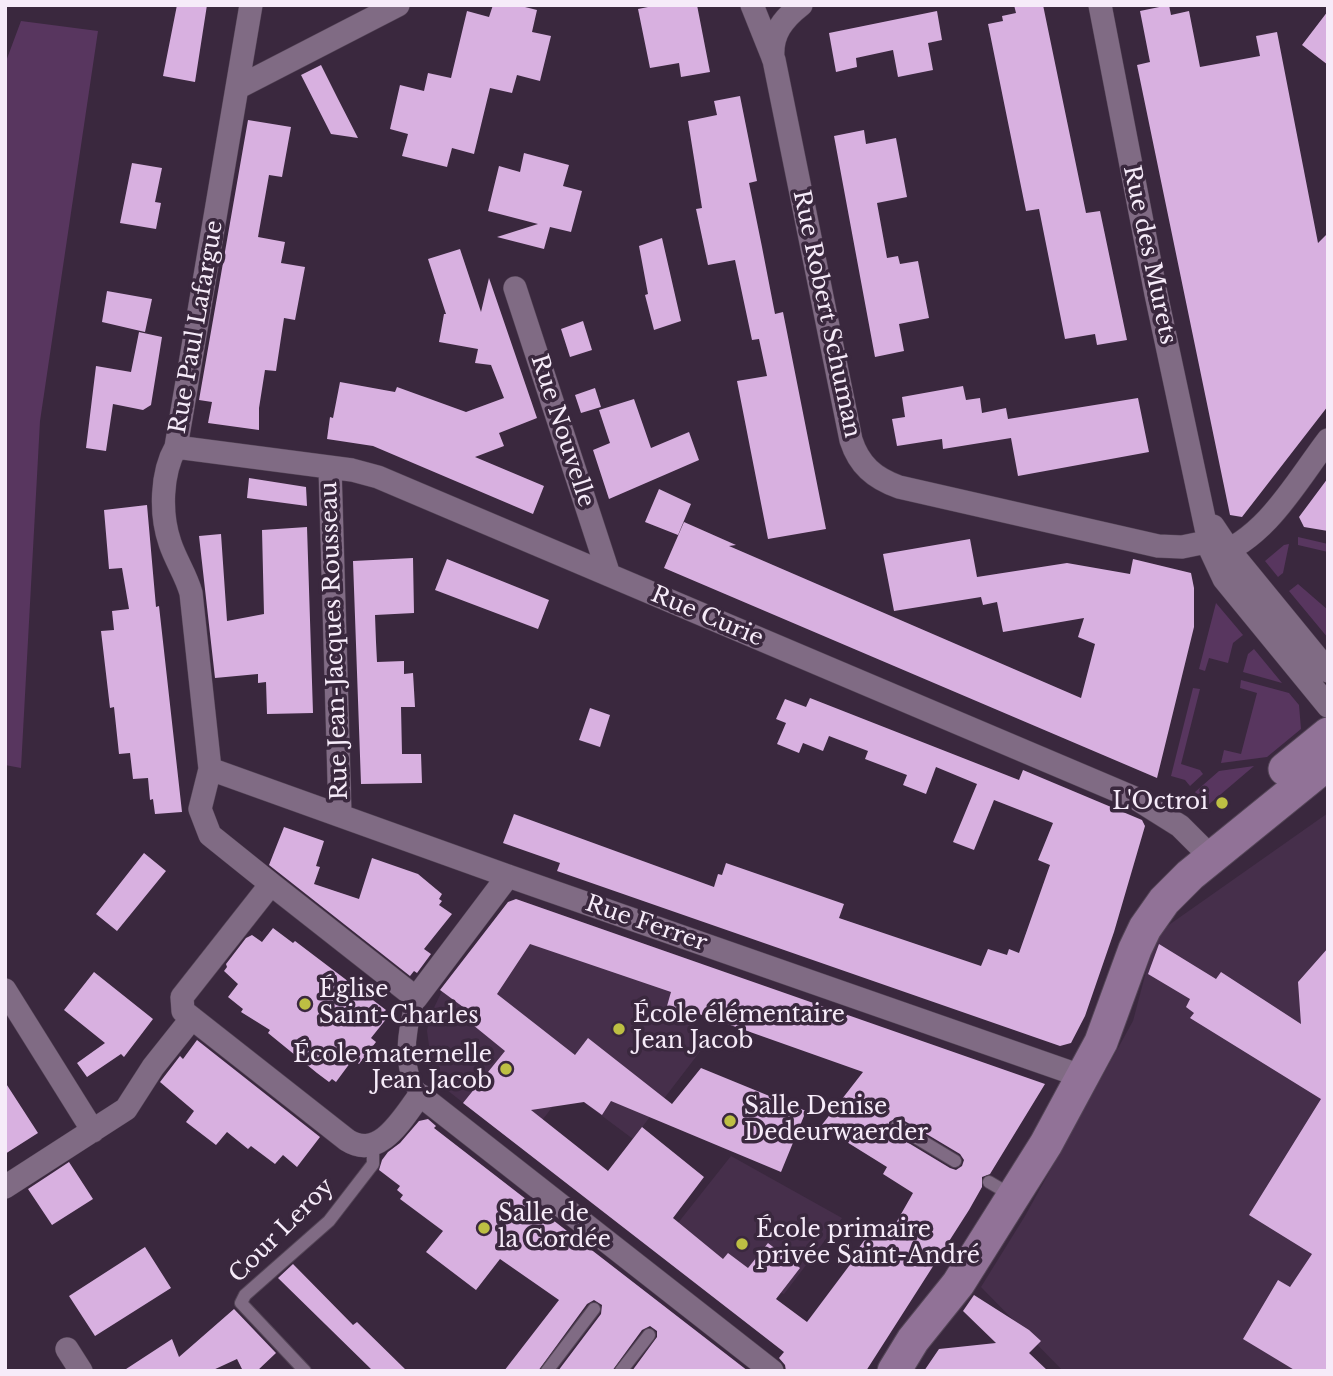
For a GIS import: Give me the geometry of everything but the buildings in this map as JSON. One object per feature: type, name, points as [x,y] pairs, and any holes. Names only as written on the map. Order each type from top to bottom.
[{"type":"main road","points":[[894,1371],[914,1340],[958,1284],[1001,1189],[1046,1144],[1084,1077],[1113,1013],[1145,928],[1204,849],[1328,734]]},
{"type":"main road","points":[[1204,849],[1328,763]]},
{"type":"street","name":"Rue Paul Lafargue","points":[[210,769],[191,593],[184,570],[166,531],[164,485],[165,470],[176,447],[251,5]]},
{"type":"street","points":[[237,88],[398,5]]},
{"type":"street","name":"Rue Robert Schuman","points":[[752,5],[774,60],[851,440],[863,465],[878,478],[899,486],[1158,546],[1218,547]]},
{"type":"street","points":[[774,60],[774,41],[778,30],[782,22],[801,5]]},
{"type":"street","name":"Rue des Murets","points":[[1100,5],[1131,173],[1201,505],[1218,547],[1224,579],[1328,706]]},
{"type":"street","name":"Rue Nouvelle","points":[[515,288],[609,575]]},
{"type":"street","points":[[1218,547],[1260,528],[1328,440]]},
{"type":"street","name":"Rue Curie","points":[[176,447],[352,470],[378,477],[1137,799],[1168,817],[1204,849]]},
{"type":"street","name":"Rue Jean-Jacques Rousseau","points":[[330,467],[340,814]]},
{"type":"street","name":"Rue des Murets","points":[[1218,547],[1328,671]]},
{"type":"street","points":[[210,769],[200,809],[210,835],[416,998]]},
{"type":"street","name":"Rue Ferrer","points":[[210,769],[1084,1077]]},
{"type":"street","points":[[508,876],[416,998],[408,1035],[408,1060],[411,1078],[420,1095],[628,1266],[772,1371]]},
{"type":"street","points":[[271,884],[182,997],[183,1011],[347,1140],[357,1145],[373,1145],[388,1135],[420,1095]]},
{"type":"street","points":[[5,990],[93,1131]]},
{"type":"street","points":[[5,1187],[126,1109],[192,1018]]},
{"type":"street","points":[[67,1349],[81,1371]]},
{"type":"lane","points":[[897,1126],[955,1161]]},
{"type":"lane","name":"Cour Leroy","points":[[304,1371],[241,1304],[245,1295],[329,1221],[373,1164],[373,1145]]},
{"type":"lane","points":[[547,1371],[594,1309]]},
{"type":"lane","points":[[621,1371],[649,1335]]},
{"type":"shaded area","points":[[21,21],[98,31],[40,421],[21,768],[5,765],[5,64]]},
{"type":"shaded area","points":[[1298,537],[1328,544],[1328,552],[1298,545]]},
{"type":"shaded area","points":[[1289,544],[1283,573],[1278,577],[1265,561]]},
{"type":"shaded area","points":[[1298,584],[1328,610],[1328,638],[1289,591]]},
{"type":"shaded area","points":[[1216,603],[1243,635],[1233,643],[1228,663],[1209,658],[1205,671],[1199,669]]},
{"type":"shaded area","points":[[1254,649],[1282,683],[1243,672],[1248,654]]},
{"type":"shaded area","points":[[1241,680],[1289,693],[1299,705],[1301,729],[1267,757],[1221,763],[1224,750],[1241,754],[1257,693],[1240,688]]},
{"type":"shaded area","points":[[1193,688],[1200,689],[1181,764],[1200,770],[1203,774],[1190,786],[1185,780],[1171,776]]},
{"type":"shaded area","points":[[1254,766],[1207,806],[1195,792],[1219,771]]},
{"type":"shaded area","points":[[1328,813],[1328,1371],[1063,1371],[981,1287],[1025,1216],[1133,1021],[1156,934]]},
{"type":"shaded area","name":"École élémentaire Jean Jacob","points":[[516,899],[702,964],[687,1013],[705,1045],[633,1139],[566,1089],[521,1148],[438,1083],[433,1075],[427,1031],[430,1016],[442,991],[477,1016],[469,954],[508,902]]},
{"type":"shaded area","name":"École primaire privée Saint-André","points":[[731,1156],[842,1218],[784,1294],[655,1252]]},
{"type":"place","name":"L'Octroi","points":[[1222,803]]},
{"type":"place","name":"Église Saint-Charles","points":[[305,1004]]},
{"type":"place","name":"École élémentaire Jean Jacob","points":[[619,1029]]},
{"type":"place","name":"École maternelle Jean Jacob","points":[[506,1069]]},
{"type":"place","name":"Salle Denise Dedeurwaerder","points":[[730,1121]]},
{"type":"place","name":"Salle de la Cordée","points":[[484,1228]]},
{"type":"place","name":"École primaire privée Saint-André","points":[[742,1244]]}]
